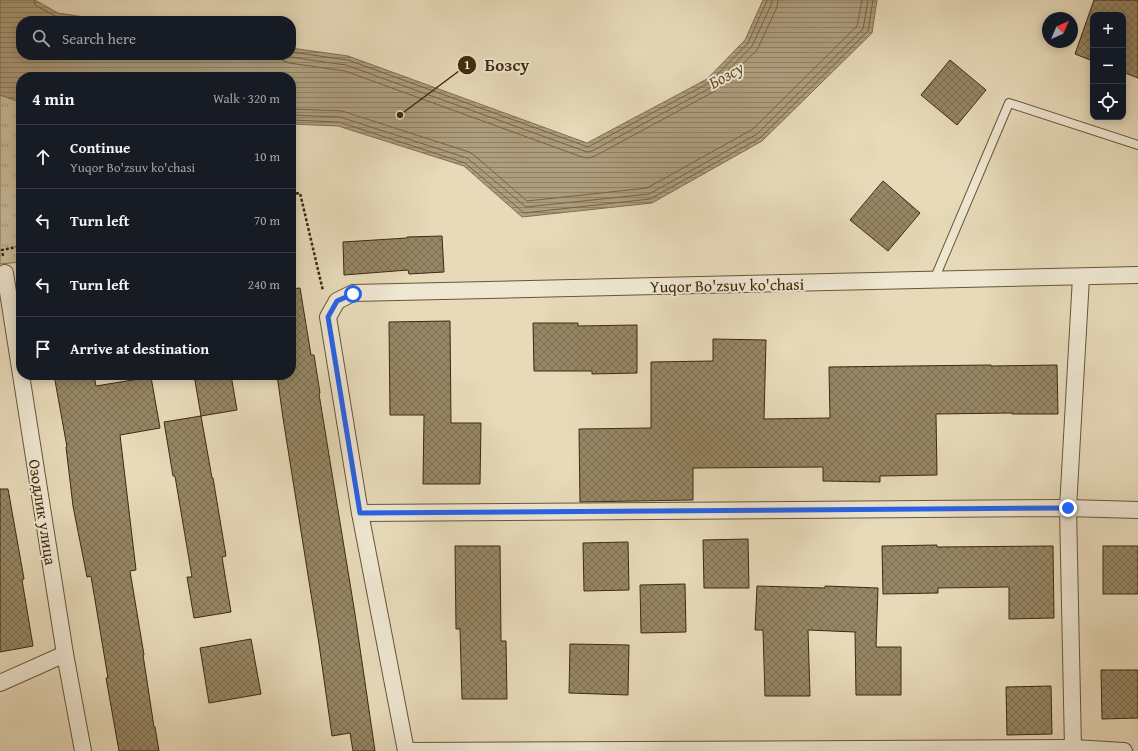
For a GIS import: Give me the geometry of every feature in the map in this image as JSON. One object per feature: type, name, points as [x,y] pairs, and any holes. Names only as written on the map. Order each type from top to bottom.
[{"type":"street","name":"Озодлик улица","points":[[2,274],[16,358]]},
{"type":"street","name":"Yuqor Bo'zsuv ko'chasi","points":[[328,317],[337,301],[353,294],[1138,276]]},
{"type":"street","points":[[1073,748],[1068,508],[1080,277]]},
{"type":"street","points":[[328,317],[360,513],[406,751],[1073,748],[1124,751]]},
{"type":"street","name":"Озодлик улица","points":[[20,380],[65,654],[83,751]]},
{"type":"street","points":[[360,513],[1068,508],[1138,510]]},
{"type":"street","points":[[0,683],[65,654]]},
{"type":"lane","points":[[934,280],[1009,103],[1138,145]]},
{"type":"path","points":[[296,193],[300,193],[328,317]]},
{"type":"green space","points":[[0,95],[16,100],[16,262],[0,264]]},
{"type":"water","name":"Бозсу","points":[[0,0],[35,0],[58,13],[77,16],[16,16],[16,60],[296,60],[296,49],[348,56],[587,143],[707,79],[745,40],[763,0],[877,0],[872,33],[762,141],[652,203],[522,217],[464,166],[338,126],[296,124],[296,72],[16,72],[16,100],[0,95]]},
{"type":"building","points":[[1094,0],[1138,0],[1138,78],[1126,73],[1126,12],[1090,12],[1090,60],[1075,54]]},
{"type":"building","points":[[950,60],[986,90],[957,125],[921,95]]},
{"type":"building","points":[[883,181],[920,213],[888,251],[850,220]]},
{"type":"building","points":[[442,236],[444,272],[409,274],[408,270],[344,275],[343,242]]},
{"type":"building","points":[[296,288],[300,288],[311,355],[314,355],[375,751],[353,751],[350,733],[332,736],[278,380],[296,380]]},
{"type":"building","points":[[450,321],[451,423],[481,423],[480,484],[423,484],[424,415],[390,415],[389,322]]},
{"type":"building","points":[[533,323],[578,323],[578,326],[637,325],[637,373],[592,374],[592,371],[534,371]]},
{"type":"building","points":[[713,339],[766,340],[764,419],[830,418],[829,367],[1057,365],[1058,414],[936,414],[937,475],[880,476],[880,482],[823,481],[823,467],[693,468],[693,500],[580,502],[579,429],[651,428],[651,362],[713,361]]},
{"type":"building","points":[[55,380],[95,380],[96,386],[133,380],[152,380],[160,428],[120,435],[136,570],[130,571],[159,751],[119,751],[106,678],[108,678],[91,576],[87,577],[73,506],[67,447]]},
{"type":"building","points":[[195,380],[232,380],[237,410],[201,416]]},
{"type":"building","points":[[201,416],[226,556],[222,557],[231,612],[194,618],[187,577],[192,577],[175,476],[173,476],[164,422]]},
{"type":"building","points":[[0,489],[8,489],[24,579],[22,580],[33,646],[0,652]]},
{"type":"building","points":[[748,539],[749,588],[704,588],[703,540]]},
{"type":"building","points":[[628,542],[629,590],[584,591],[583,543]]},
{"type":"building","points":[[937,545],[937,547],[1053,546],[1054,618],[1009,619],[1009,587],[938,588],[938,593],[883,594],[882,546]]},
{"type":"building","points":[[455,546],[500,546],[501,641],[506,641],[507,699],[462,699],[460,629],[456,629]]},
{"type":"building","points":[[1103,546],[1138,546],[1138,594],[1103,594]]},
{"type":"building","points":[[685,584],[686,632],[641,633],[640,585]]},
{"type":"building","points":[[757,586],[878,588],[876,647],[901,647],[901,695],[856,695],[855,632],[808,630],[810,696],[765,696],[763,630],[755,630]]},
{"type":"building","points":[[251,639],[261,694],[209,703],[200,648]]},
{"type":"building","points":[[570,644],[629,645],[628,695],[569,693]]},
{"type":"building","points":[[1101,670],[1138,670],[1138,718],[1102,719]]},
{"type":"building","points":[[1051,686],[1052,734],[1007,735],[1006,687]]},
{"type":"place","name":"Бозсу","points":[[400,115]]},
{"type":"route","points":[[353,294],[337,301],[328,317],[360,513],[1068,508]]}]
